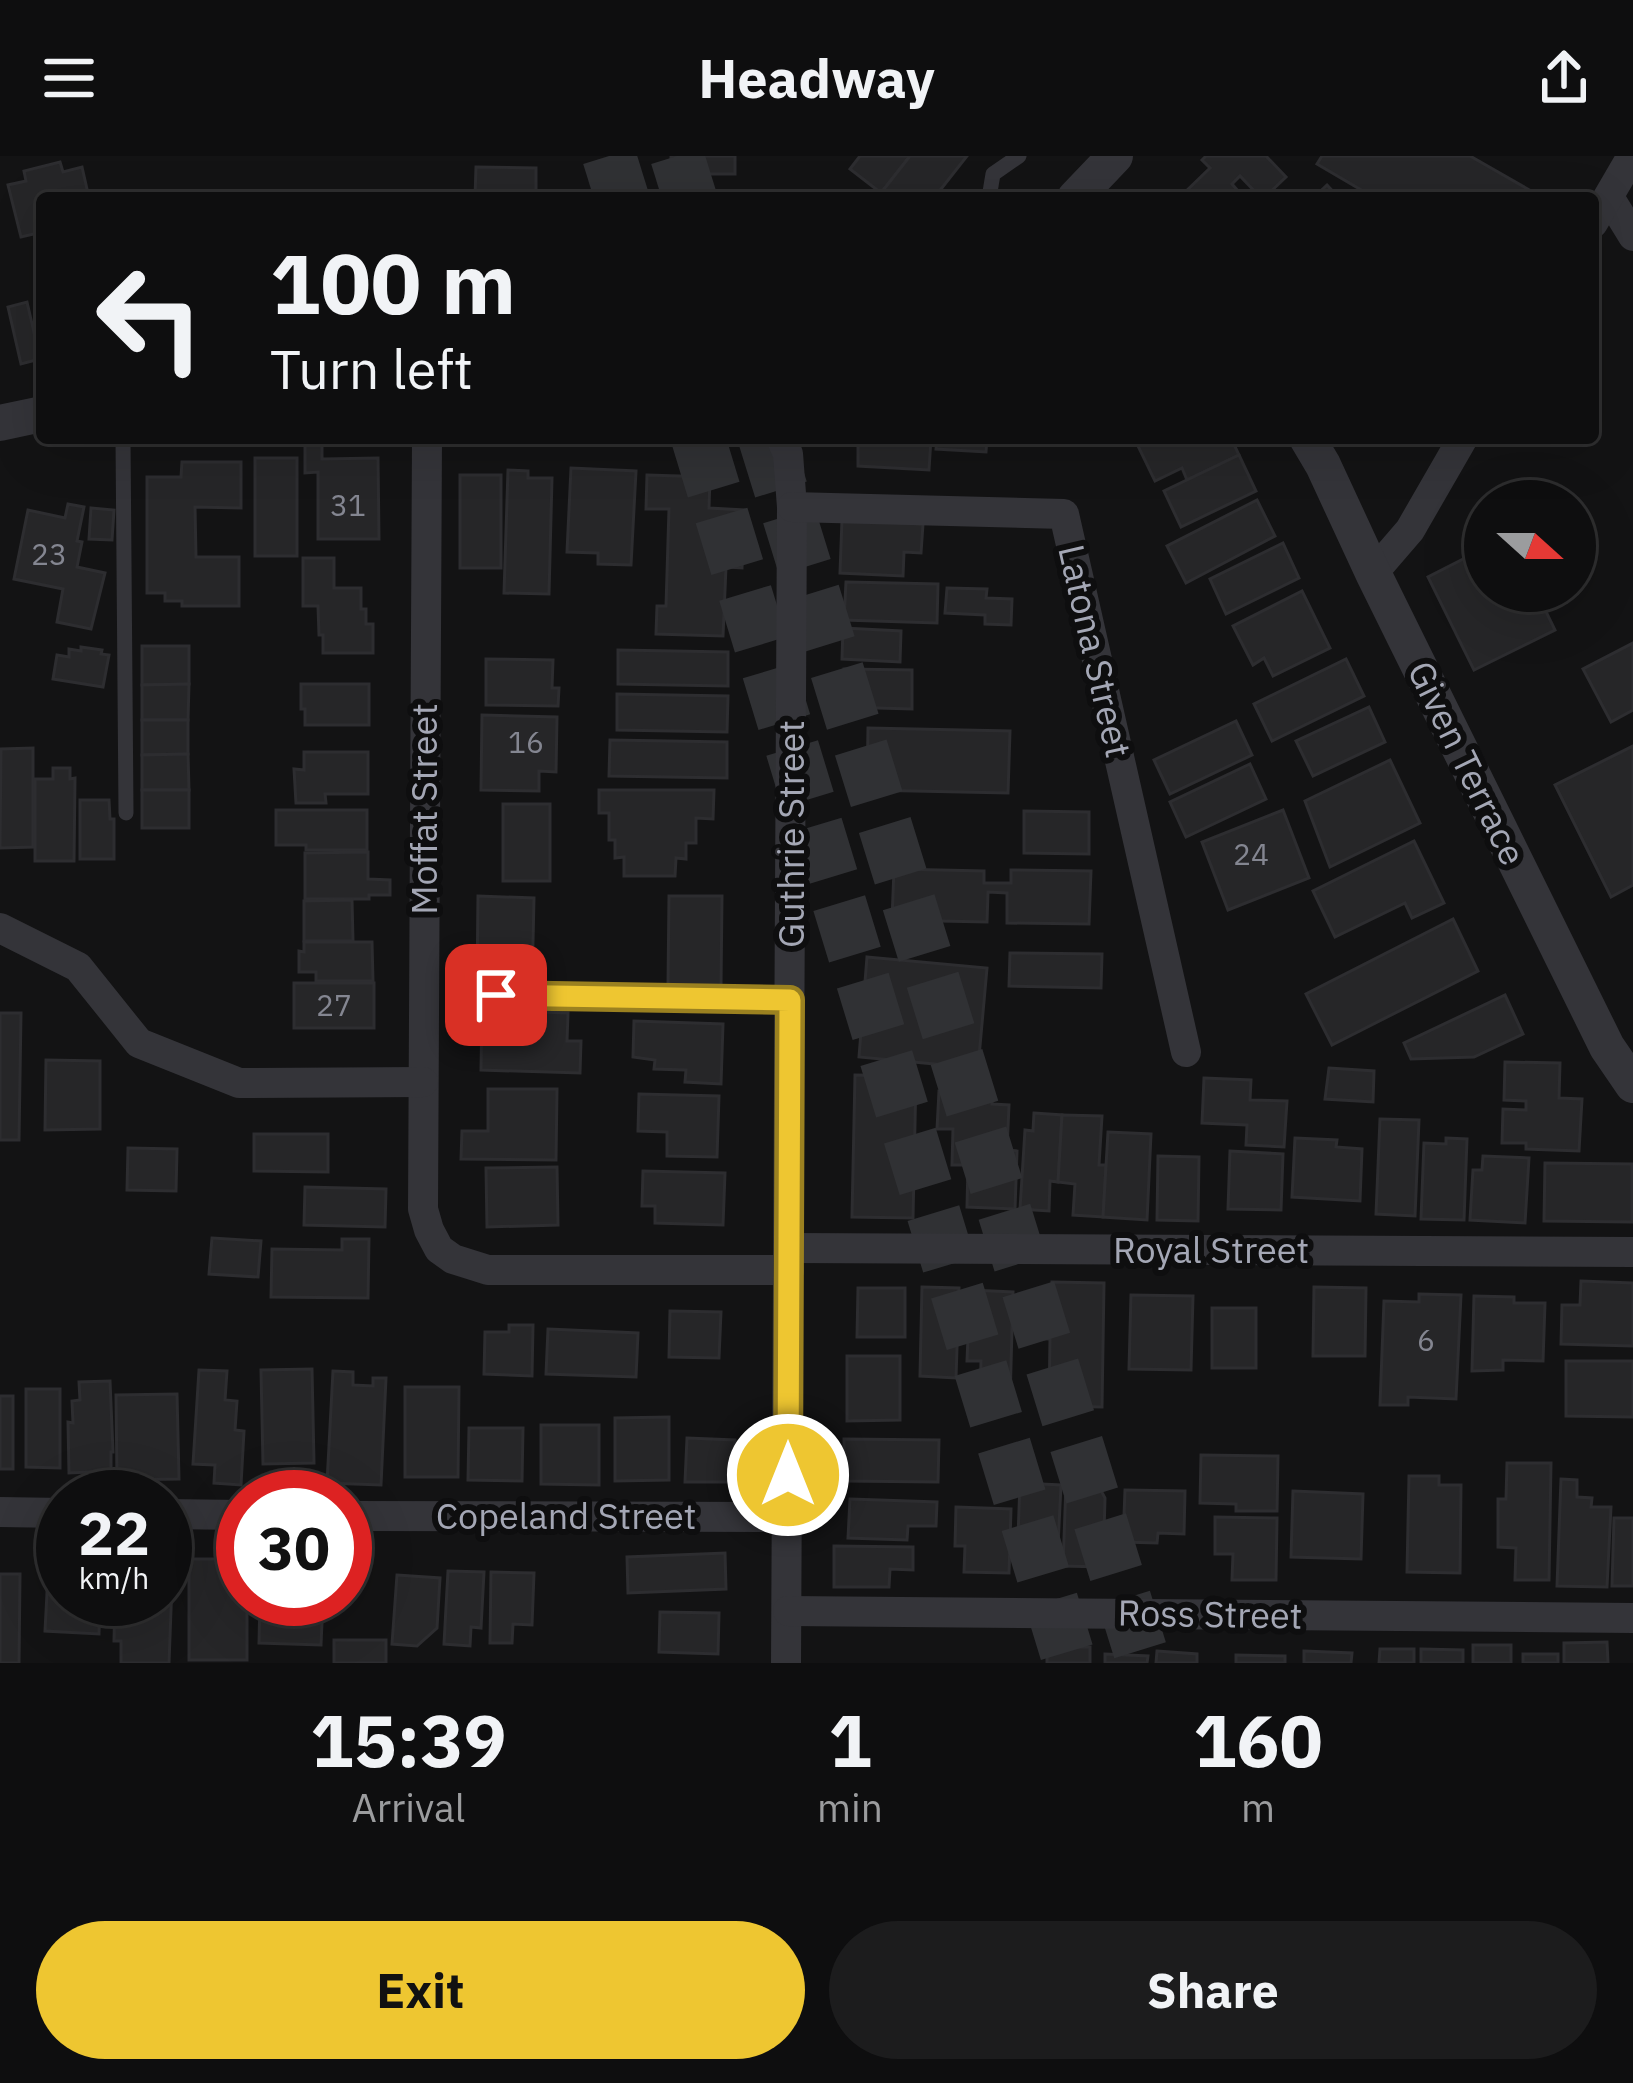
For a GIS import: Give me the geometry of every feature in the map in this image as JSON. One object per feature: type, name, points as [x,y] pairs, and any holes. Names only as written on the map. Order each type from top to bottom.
[{"type":"street","points":[[1083,192],[1115,156]]},
{"type":"street","points":[[1618,184],[1633,236]]},
{"type":"street","points":[[0,423],[36,415]]},
{"type":"street","name":"Moffat Street","points":[[427,444],[423,1209],[439,1249]]},
{"type":"street","name":"Guthrie Street","points":[[784,444],[792,506],[786,1663]]},
{"type":"street","name":"Given Terrace","points":[[1313,444],[1607,1047],[1633,1085]]},
{"type":"street","points":[[1373,573],[1400,546],[1460,444]]},
{"type":"street","name":"Latona Street","points":[[792,506],[1064,514],[1186,1052]]},
{"type":"street","points":[[0,928],[78,967],[139,1043],[239,1083],[422,1082]]},
{"type":"street","name":"Royal Street","points":[[439,1249],[453,1259],[488,1270],[789,1259],[1633,1252]]},
{"type":"street","points":[[0,1512],[36,1513]]},
{"type":"street","name":"Copeland Street","points":[[372,1516],[787,1517]]},
{"type":"street","name":"Ross Street","points":[[788,1611],[1633,1618]]},
{"type":"lane","points":[[990,192],[993,174],[1018,156]]},
{"type":"lane","points":[[123,444],[127,813]]},
{"type":"lane","points":[[496,995],[790,1000]]},
{"type":"building","points":[[671,156],[735,156],[735,174],[671,174]]},
{"type":"building","points":[[860,156],[910,156],[882,192],[850,169]]},
{"type":"building","points":[[910,156],[967,156],[939,192],[882,192]]},
{"type":"building","points":[[1206,156],[1266,156],[1286,177],[1270,192],[1255,192],[1240,176],[1232,184],[1239,192],[1185,192],[1210,168],[1202,160]]},
{"type":"building","points":[[1322,156],[1470,156],[1533,192],[1365,192],[1317,164]]},
{"type":"building","points":[[60,162],[63,172],[82,167],[88,192],[36,192],[36,233],[21,237],[8,185],[26,181],[24,171]]},
{"type":"building","points":[[476,167],[536,168],[536,192],[475,192]]},
{"type":"building","points":[[27,302],[36,360],[21,364],[8,307]]},
{"type":"building","points":[[305,444],[322,444],[322,459],[378,458],[379,539],[318,539],[318,472],[305,473]]},
{"type":"building","points":[[858,444],[931,444],[929,470],[858,466]]},
{"type":"building","points":[[936,444],[987,444],[986,452],[936,449]]},
{"type":"building","points":[[1234,444],[1239,455],[1187,480],[1182,468],[1155,481],[1138,446]]},
{"type":"building","points":[[1239,455],[1256,491],[1181,527],[1164,491]]},
{"type":"building","points":[[255,458],[297,458],[297,556],[255,556]]},
{"type":"building","points":[[182,462],[241,462],[241,508],[195,507],[196,557],[239,557],[239,606],[182,606],[182,601],[165,601],[165,593],[147,593],[147,477],[181,477]]},
{"type":"building","points":[[571,468],[636,471],[631,565],[598,564],[598,553],[567,552]]},
{"type":"building","points":[[508,470],[528,471],[528,478],[552,478],[549,594],[504,593]]},
{"type":"building","points":[[460,475],[501,475],[501,568],[460,568]]},
{"type":"building","points":[[647,475],[710,477],[709,508],[744,510],[742,568],[726,567],[723,636],[656,634],[657,606],[666,606],[669,509],[646,509]]},
{"type":"building","points":[[1257,500],[1275,536],[1186,583],[1167,546]]},
{"type":"building","points":[[68,504],[84,507],[77,567],[105,573],[91,629],[57,622],[63,589],[14,579],[28,510],[65,518]]},
{"type":"building","points":[[91,508],[114,510],[112,540],[89,539]]},
{"type":"building","points":[[842,520],[923,524],[921,553],[904,552],[903,576],[840,573]]},
{"type":"building","points":[[1283,543],[1299,578],[1226,614],[1210,579]]},
{"type":"building","points":[[303,558],[334,558],[334,588],[361,588],[366,624],[373,624],[373,653],[323,653],[318,606],[303,606]]},
{"type":"building","points":[[1464,559],[1464,612],[1546,612],[1555,630],[1474,670],[1428,577]]},
{"type":"building","points":[[846,582],[938,584],[937,623],[844,620]]},
{"type":"building","points":[[947,588],[987,589],[986,598],[1012,599],[1011,625],[985,624],[985,615],[945,613]]},
{"type":"building","points":[[1302,591],[1330,648],[1273,676],[1264,658],[1253,665],[1233,626]]},
{"type":"building","points":[[843,628],[901,631],[900,662],[842,659]]},
{"type":"building","points":[[1633,643],[1633,710],[1611,722],[1583,669]]},
{"type":"building","points":[[142,646],[189,646],[189,684],[142,685]]},
{"type":"building","points":[[81,647],[109,655],[103,687],[53,679],[57,655],[69,657],[69,649],[81,651]]},
{"type":"building","points":[[618,650],[728,652],[728,686],[618,684]]},
{"type":"building","points":[[486,659],[553,660],[552,688],[559,688],[558,706],[486,705]]},
{"type":"building","points":[[1346,659],[1364,696],[1272,741],[1254,704]]},
{"type":"building","points":[[844,669],[912,670],[912,709],[843,707]]},
{"type":"building","points":[[189,684],[188,720],[142,720],[142,685]]},
{"type":"building","points":[[301,684],[369,684],[369,725],[305,725]]},
{"type":"building","points":[[617,694],[728,696],[727,732],[617,730]]},
{"type":"building","points":[[1369,707],[1385,742],[1313,776],[1296,741]]},
{"type":"building","points":[[482,715],[557,717],[556,772],[539,771],[539,791],[481,790]]},
{"type":"building","points":[[142,720],[188,720],[188,754],[142,755]]},
{"type":"building","points":[[1236,721],[1252,755],[1170,794],[1154,760]]},
{"type":"building","points":[[868,728],[1010,731],[1008,793],[867,790]]},
{"type":"building","points":[[610,740],[727,742],[727,778],[609,776]]},
{"type":"building","points":[[1633,746],[1633,885],[1611,897],[1555,785]]},
{"type":"building","points":[[33,748],[33,847],[0,848],[1,749]]},
{"type":"building","points":[[304,752],[368,752],[368,794],[325,794],[326,803],[296,803],[294,769],[304,770]]},
{"type":"building","points":[[188,754],[189,790],[142,790],[142,755]]},
{"type":"building","points":[[1390,760],[1420,823],[1330,867],[1305,801]]},
{"type":"building","points":[[1250,764],[1266,799],[1186,837],[1170,802]]},
{"type":"building","points":[[53,768],[70,768],[70,779],[75,778],[74,861],[35,861],[35,779],[53,779]]},
{"type":"building","points":[[142,790],[189,790],[189,828],[142,828]]},
{"type":"building","points":[[599,790],[714,790],[713,819],[696,818],[696,843],[686,843],[686,859],[676,858],[675,876],[624,876],[624,857],[615,858],[615,840],[609,840],[609,813],[599,813]]},
{"type":"building","points":[[80,800],[109,800],[114,859],[80,859]]},
{"type":"building","points":[[503,804],[550,804],[550,881],[503,881]]},
{"type":"building","points":[[276,810],[367,810],[367,850],[276,845]]},
{"type":"building","points":[[1283,810],[1309,878],[1228,910],[1202,842]]},
{"type":"building","points":[[1024,811],[1089,812],[1089,854],[1024,853]]},
{"type":"building","points":[[1414,841],[1444,903],[1412,918],[1405,903],[1335,937],[1313,891]]},
{"type":"building","points":[[368,852],[368,879],[390,880],[390,895],[305,899],[305,853]]},
{"type":"building","points":[[894,869],[984,871],[984,883],[1011,883],[1011,870],[1091,871],[1089,924],[1007,923],[1007,893],[988,892],[987,922],[892,920]]},
{"type":"building","points":[[478,896],[534,898],[532,986],[477,985]]},
{"type":"building","points":[[669,896],[722,896],[721,986],[668,986]]},
{"type":"building","points":[[352,900],[353,941],[304,941],[304,901]]},
{"type":"building","points":[[1453,919],[1478,971],[1332,1045],[1306,994]]},
{"type":"building","points":[[304,942],[372,942],[373,981],[316,981],[316,972],[299,972]]},
{"type":"building","points":[[1010,953],[1102,954],[1101,988],[1009,986]]},
{"type":"building","points":[[867,957],[987,968],[978,1068],[859,1057]]},
{"type":"building","points":[[294,983],[374,983],[374,1028],[294,1028]]},
{"type":"building","points":[[1505,995],[1523,1034],[1474,1057],[1411,1059],[1404,1043]]},
{"type":"building","points":[[482,1010],[568,1013],[567,1041],[581,1041],[580,1073],[481,1070]]},
{"type":"building","points":[[0,1013],[21,1013],[19,1140],[0,1140]]},
{"type":"building","points":[[634,1021],[723,1024],[721,1084],[685,1082],[686,1070],[654,1069],[655,1060],[633,1057]]},
{"type":"building","points":[[46,1060],[100,1061],[100,1129],[45,1130]]},
{"type":"building","points":[[1505,1062],[1560,1063],[1559,1098],[1582,1099],[1579,1151],[1502,1143],[1503,1109],[1526,1110],[1526,1101],[1504,1100]]},
{"type":"building","points":[[1329,1068],[1374,1071],[1373,1102],[1325,1099]]},
{"type":"building","points":[[855,1075],[916,1076],[913,1218],[852,1217]]},
{"type":"building","points":[[1204,1078],[1251,1080],[1250,1100],[1287,1101],[1284,1147],[1246,1145],[1247,1125],[1202,1123]]},
{"type":"building","points":[[488,1089],[557,1089],[556,1160],[461,1159],[462,1131],[488,1131]]},
{"type":"building","points":[[939,1091],[992,1094],[992,1104],[1009,1105],[1007,1150],[1017,1151],[1015,1209],[967,1207],[968,1165],[952,1165],[953,1129],[937,1129]]},
{"type":"building","points":[[639,1094],[719,1096],[717,1157],[667,1156],[667,1132],[638,1131]]},
{"type":"building","points":[[1034,1113],[1062,1115],[1058,1182],[1050,1181],[1049,1211],[1020,1209],[1025,1130],[1033,1131]]},
{"type":"building","points":[[1062,1115],[1102,1116],[1103,1217],[1073,1215],[1075,1184],[1058,1182]]},
{"type":"building","points":[[1380,1119],[1419,1120],[1415,1216],[1376,1214]]},
{"type":"building","points":[[1108,1132],[1151,1134],[1147,1220],[1103,1217]]},
{"type":"building","points":[[254,1134],[328,1134],[328,1172],[254,1171]]},
{"type":"building","points":[[1295,1138],[1337,1140],[1336,1147],[1362,1149],[1360,1201],[1292,1197]]},
{"type":"building","points":[[1446,1138],[1467,1139],[1464,1220],[1421,1219],[1424,1143],[1446,1144]]},
{"type":"building","points":[[128,1148],[177,1149],[176,1191],[127,1190]]},
{"type":"building","points":[[1230,1151],[1283,1154],[1281,1210],[1228,1209]]},
{"type":"building","points":[[1158,1156],[1199,1157],[1198,1221],[1157,1220]]},
{"type":"building","points":[[1483,1156],[1529,1158],[1525,1223],[1470,1220],[1473,1170],[1482,1170]]},
{"type":"building","points":[[1545,1163],[1632,1164],[1632,1222],[1544,1221]]},
{"type":"building","points":[[557,1167],[558,1225],[487,1227],[486,1168]]},
{"type":"building","points":[[643,1171],[725,1173],[723,1225],[655,1223],[655,1206],[642,1206]]},
{"type":"building","points":[[305,1187],[386,1189],[385,1227],[304,1225]]},
{"type":"building","points":[[212,1238],[261,1241],[258,1277],[209,1274]]},
{"type":"building","points":[[342,1239],[369,1239],[368,1298],[271,1297],[272,1249],[342,1250]]},
{"type":"building","points":[[1581,1281],[1633,1283],[1633,1346],[1561,1344],[1562,1305],[1580,1305]]},
{"type":"building","points":[[1052,1282],[1104,1283],[1102,1407],[1049,1406],[1050,1339],[1018,1338],[1019,1295],[1052,1295]]},
{"type":"building","points":[[922,1287],[959,1288],[956,1378],[920,1376]]},
{"type":"building","points":[[1314,1287],[1366,1288],[1365,1356],[1313,1356]]},
{"type":"building","points":[[858,1288],[905,1288],[905,1337],[857,1337]]},
{"type":"building","points":[[970,1290],[1013,1292],[1010,1402],[980,1401],[981,1361],[967,1361]]},
{"type":"building","points":[[1419,1294],[1461,1295],[1456,1399],[1408,1397],[1408,1405],[1380,1405],[1384,1301],[1419,1302]]},
{"type":"building","points":[[1131,1295],[1193,1296],[1191,1370],[1129,1369]]},
{"type":"building","points":[[1474,1296],[1545,1303],[1543,1361],[1503,1360],[1503,1370],[1472,1371]]},
{"type":"building","points":[[1212,1308],[1256,1308],[1256,1368],[1212,1368]]},
{"type":"building","points":[[670,1311],[721,1312],[719,1358],[669,1357]]},
{"type":"building","points":[[509,1325],[533,1325],[532,1376],[484,1374],[485,1332],[509,1332]]},
{"type":"building","points":[[548,1329],[638,1333],[636,1377],[546,1374]]},
{"type":"building","points":[[847,1356],[900,1356],[900,1420],[847,1421]]},
{"type":"building","points":[[1566,1361],[1633,1361],[1633,1417],[1566,1416]]},
{"type":"building","points":[[312,1369],[314,1463],[263,1464],[261,1370]]},
{"type":"building","points":[[199,1370],[227,1371],[225,1400],[237,1401],[235,1430],[244,1431],[242,1470],[216,1470],[214,1483],[215,1465],[193,1464]]},
{"type":"building","points":[[333,1371],[353,1372],[353,1385],[373,1386],[373,1378],[386,1378],[381,1485],[372,1485],[372,1470],[328,1470]]},
{"type":"building","points":[[110,1381],[111,1470],[69,1470],[68,1422],[73,1423],[72,1401],[80,1400],[79,1382]]},
{"type":"building","points":[[405,1387],[459,1387],[458,1477],[405,1477]]},
{"type":"building","points":[[26,1389],[60,1389],[60,1468],[26,1467]]},
{"type":"building","points":[[177,1394],[179,1470],[117,1470],[116,1395]]},
{"type":"building","points":[[0,1396],[13,1396],[13,1469],[0,1469]]},
{"type":"building","points":[[669,1417],[669,1480],[615,1481],[615,1418]]},
{"type":"building","points":[[541,1425],[599,1425],[599,1485],[541,1484]]},
{"type":"building","points":[[469,1428],[523,1428],[522,1481],[468,1480]]},
{"type":"building","points":[[687,1438],[735,1440],[733,1482],[685,1482]]},
{"type":"building","points":[[844,1439],[939,1440],[938,1482],[844,1481]]},
{"type":"building","points":[[1201,1455],[1278,1456],[1277,1511],[1236,1511],[1236,1504],[1200,1503]]},
{"type":"building","points":[[1507,1463],[1551,1463],[1549,1580],[1515,1580],[1516,1548],[1498,1547],[1498,1499],[1506,1499]]},
{"type":"building","points":[[1409,1476],[1439,1476],[1439,1485],[1461,1485],[1460,1573],[1407,1572]]},
{"type":"building","points":[[1561,1479],[1577,1480],[1577,1497],[1592,1498],[1591,1507],[1611,1507],[1607,1587],[1557,1586]]},
{"type":"building","points":[[1020,1483],[1061,1485],[1057,1566],[1017,1564]]},
{"type":"building","points":[[1066,1484],[1098,1485],[1105,1498],[1103,1567],[1063,1566]]},
{"type":"building","points":[[1125,1490],[1185,1491],[1184,1534],[1158,1533],[1157,1543],[1123,1542]]},
{"type":"building","points":[[1293,1491],[1363,1494],[1361,1559],[1291,1557]]},
{"type":"building","points":[[850,1499],[937,1502],[936,1526],[908,1526],[907,1540],[848,1538]]},
{"type":"building","points":[[956,1507],[1011,1509],[1009,1573],[964,1572],[965,1546],[955,1546]]},
{"type":"building","points":[[1215,1517],[1277,1518],[1276,1580],[1232,1580],[1233,1554],[1215,1554]]},
{"type":"building","points":[[1614,1518],[1633,1518],[1633,1586],[1612,1586]]},
{"type":"building","points":[[834,1546],[913,1547],[913,1570],[890,1569],[889,1587],[834,1587]]},
{"type":"building","points":[[725,1553],[726,1589],[628,1593],[627,1557]]},
{"type":"building","points":[[192,1559],[216,1559],[216,1626],[247,1626],[247,1660],[189,1660]]},
{"type":"building","points":[[448,1571],[484,1572],[481,1628],[471,1627],[470,1646],[444,1644]]},
{"type":"building","points":[[491,1572],[534,1573],[532,1625],[513,1624],[512,1643],[490,1643]]},
{"type":"building","points":[[0,1574],[20,1574],[19,1663],[0,1663]]},
{"type":"building","points":[[397,1575],[440,1578],[437,1628],[417,1646],[392,1644]]},
{"type":"building","points":[[660,1612],[719,1613],[718,1654],[659,1652]]},
{"type":"building","points":[[45,1626],[99,1626],[99,1634],[45,1631]]},
{"type":"building","points":[[114,1626],[170,1626],[169,1663],[121,1663],[121,1641],[114,1641]]},
{"type":"building","points":[[259,1626],[322,1626],[321,1645],[259,1643]]},
{"type":"building","points":[[334,1640],[386,1640],[386,1663],[334,1663]]},
{"type":"building","points":[[1607,1642],[1608,1663],[1564,1663],[1564,1643]]},
{"type":"building","points":[[1473,1645],[1511,1645],[1511,1663],[1473,1663]]},
{"type":"building","points":[[1047,1647],[1090,1647],[1090,1663],[1047,1663]]},
{"type":"building","points":[[1380,1649],[1414,1649],[1414,1663],[1379,1663]]},
{"type":"building","points":[[1421,1649],[1463,1650],[1463,1663],[1421,1663]]},
{"type":"building","points":[[1157,1651],[1197,1654],[1197,1663],[1156,1663]]},
{"type":"building","points":[[1304,1651],[1352,1653],[1351,1663],[1304,1663]]},
{"type":"building","points":[[1105,1654],[1148,1656],[1147,1663],[1105,1663]]},
{"type":"building","points":[[1523,1654],[1558,1654],[1558,1663],[1523,1663]]},
{"type":"building","points":[[1236,1655],[1285,1656],[1285,1663],[1236,1663]]},
{"type":"tunnel","points":[[609,156],[620,192]]},
{"type":"tunnel","points":[[677,156],[688,192]]},
{"type":"tunnel","points":[[700,444],[1070,1663]]},
{"type":"tunnel","points":[[767,444],[1144,1663]]},
{"type":"route","points":[[496,995],[790,1000],[788,1475]]}]
